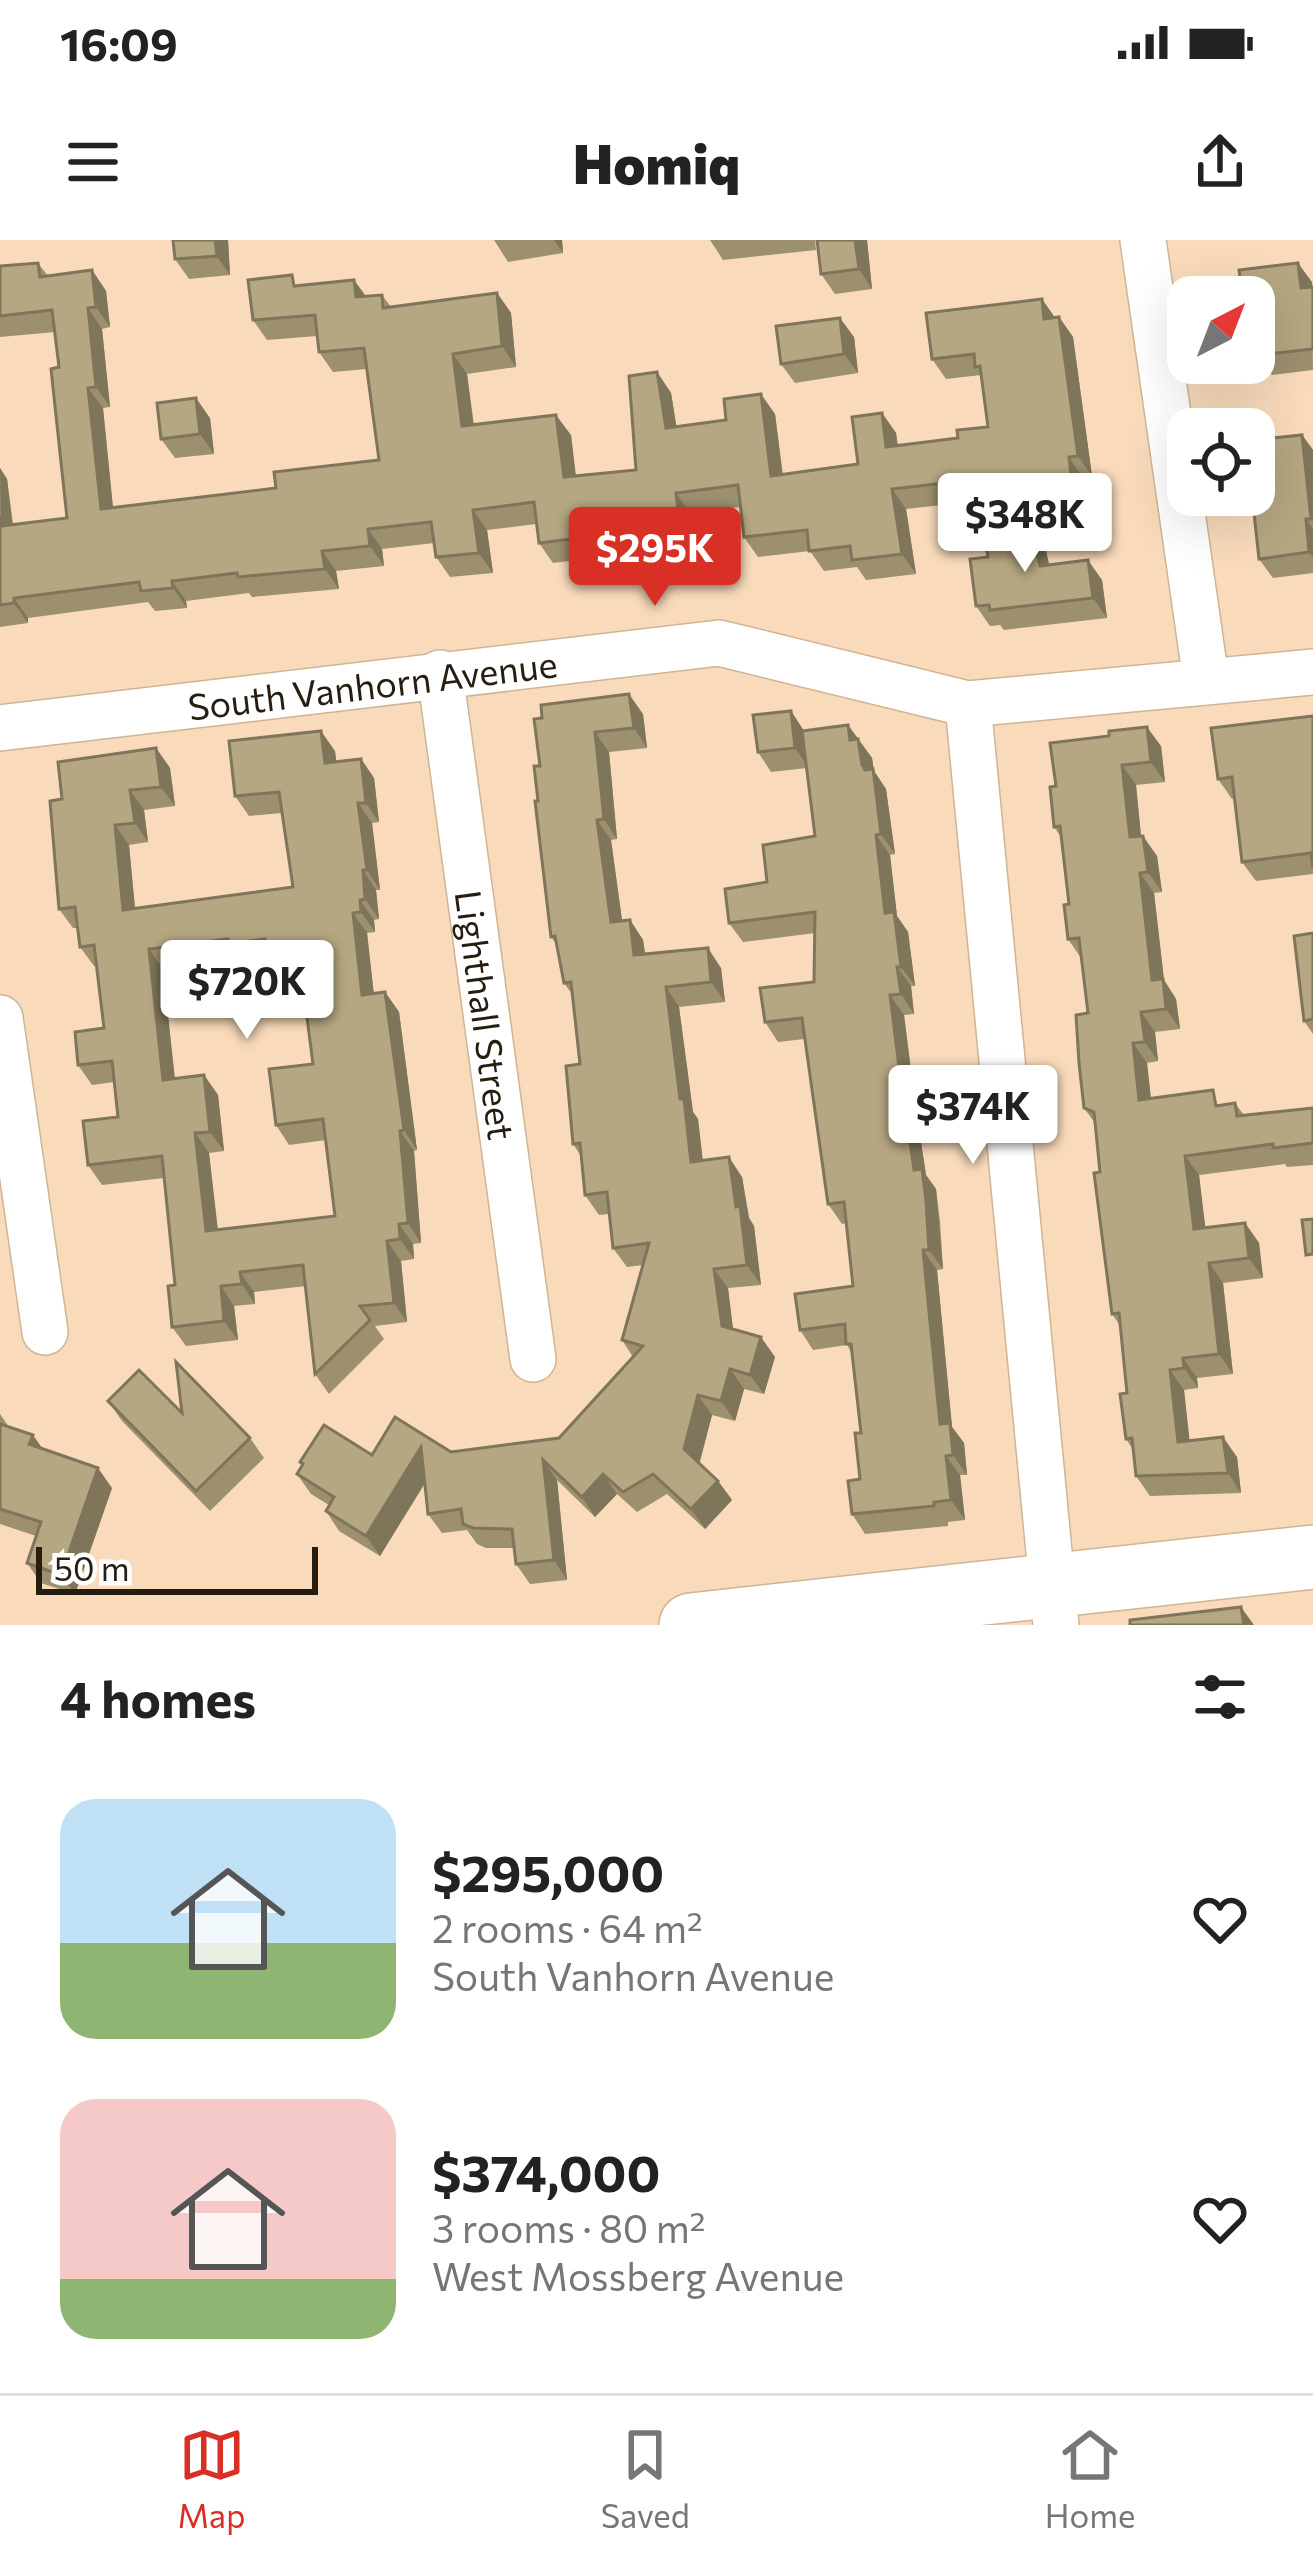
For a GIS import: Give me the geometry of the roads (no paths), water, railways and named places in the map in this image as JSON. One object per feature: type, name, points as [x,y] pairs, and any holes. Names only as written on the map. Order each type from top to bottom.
[{"type":"street","points":[[1143,240],[1206,680]]},
{"type":"street","name":"South Vanhorn Avenue","points":[[0,728],[719,643],[968,704],[1313,672]]},
{"type":"street","name":"Lighthall Street","points":[[440,674],[533,1359]]},
{"type":"street","points":[[968,704],[1055,1605]]},
{"type":"street","points":[[0,1018],[45,1332]]},
{"type":"street","points":[[691,1625],[1055,1605],[1313,1557]]}]
